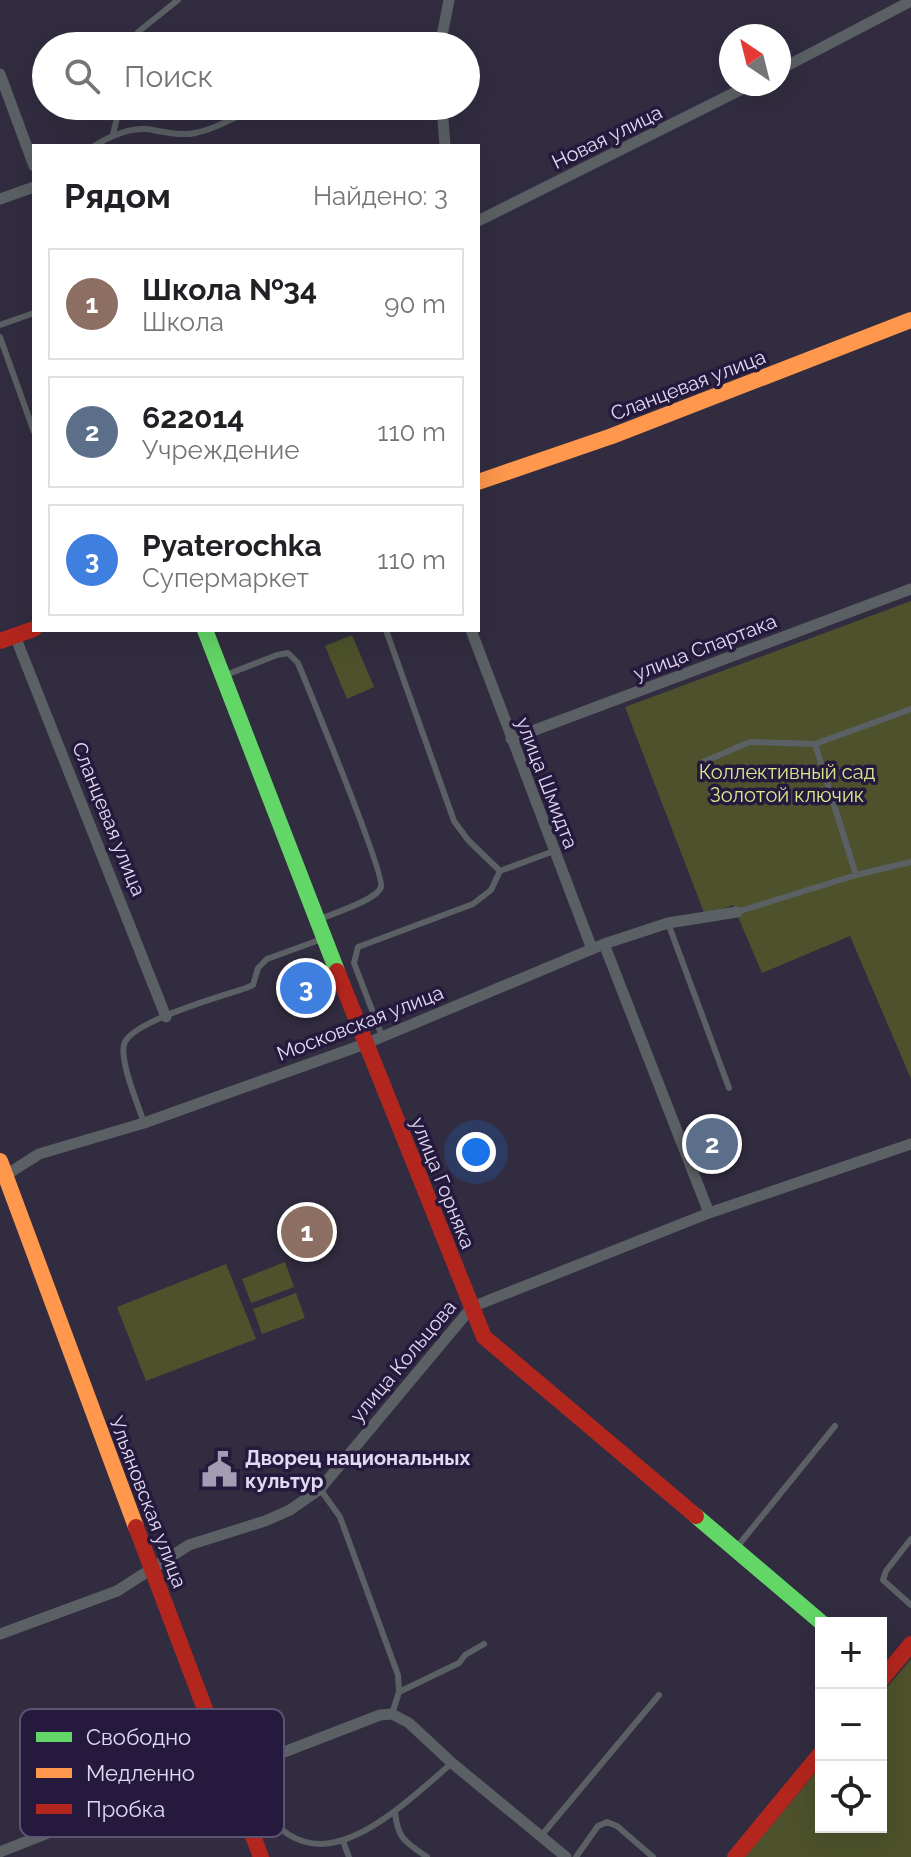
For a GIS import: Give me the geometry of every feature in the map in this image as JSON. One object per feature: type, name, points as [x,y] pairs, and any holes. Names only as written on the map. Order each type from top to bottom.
[{"type":"street","points":[[443,32],[449,0]]},
{"type":"street","points":[[791,64],[911,1]]},
{"type":"street","points":[[0,74],[32,161]]},
{"type":"street","name":"Новая улица","points":[[480,220],[728,96]]},
{"type":"street","points":[[443,120],[445,144]]},
{"type":"street","points":[[0,199],[32,188]]},
{"type":"street","name":"Сланцевая улица","points":[[480,481],[626,430],[911,320]]},
{"type":"street","name":"улица Спартака","points":[[511,739],[911,589]]},
{"type":"street","name":"Сланцевая улица","points":[[32,630],[8,638],[166,1017]]},
{"type":"street","name":"улица Горняка","points":[[206,632],[365,1044],[484,1337],[815,1617]]},
{"type":"street","name":"улица Шмидта","points":[[472,632],[554,851],[598,946],[709,1213]]},
{"type":"street","name":"Московская улица","points":[[2,1171],[39,1154],[144,1123],[365,1044],[598,946],[668,923],[737,912]]},
{"type":"street","name":"улица Кольцова","points":[[0,1634],[117,1591],[189,1545],[290,1510],[320,1489],[472,1307],[709,1213],[911,1144]]},
{"type":"street","name":"Ульяновская улица","points":[[2,1171],[206,1709]]},
{"type":"street","points":[[887,1670],[911,1644]]},
{"type":"street","points":[[284,1752],[380,1715],[392,1714],[409,1723],[452,1763],[566,1857]]},
{"type":"street","points":[[735,1857],[815,1760]]},
{"type":"street","points":[[0,1852],[38,1837]]},
{"type":"street","name":"Ульяновская улица","points":[[254,1837],[261,1857]]},
{"type":"lane","points":[[138,32],[178,0]]},
{"type":"lane","points":[[113,134],[116,120]]},
{"type":"lane","points":[[97,144],[113,134],[143,129],[173,134],[193,133],[229,120]]},
{"type":"lane","points":[[0,325],[32,314]]},
{"type":"lane","points":[[0,337],[32,426]]},
{"type":"lane","points":[[387,632],[454,821],[468,840],[500,871]]},
{"type":"lane","points":[[223,676],[277,655],[288,653],[293,657],[361,824],[381,888],[373,897],[317,920]]},
{"type":"lane","points":[[703,762],[750,742],[815,744],[911,709]]},
{"type":"lane","points":[[815,744],[856,875]]},
{"type":"lane","points":[[382,1036],[354,963],[358,947],[473,904],[491,890],[500,871],[554,851]]},
{"type":"lane","points":[[737,912],[856,875],[911,862]]},
{"type":"lane","points":[[668,923],[729,1088]]},
{"type":"lane","points":[[144,1123],[125,1061],[123,1047],[126,1038],[133,1031],[166,1017],[253,985],[258,968],[267,959],[324,939]]},
{"type":"lane","points":[[735,1550],[835,1426]]},
{"type":"lane","points":[[320,1489],[340,1517],[398,1675],[399,1692],[392,1714]]},
{"type":"lane","points":[[911,1539],[886,1571],[883,1580],[911,1605]]},
{"type":"lane","points":[[399,1692],[459,1663],[465,1655],[484,1644]]},
{"type":"lane","points":[[541,1836],[659,1695]]},
{"type":"lane","points":[[284,1831],[302,1841],[321,1844],[343,1841],[395,1811],[452,1763]]},
{"type":"lane","points":[[395,1811],[396,1830],[427,1857]]},
{"type":"lane","points":[[576,1857],[598,1826],[607,1822],[617,1826],[653,1857]]},
{"type":"lane","points":[[343,1841],[349,1857]]},
{"type":"green space","name":"Коллективный сад Золотой ключик","points":[[911,601],[911,1079],[850,936],[762,973],[733,905],[705,915],[625,707]]},
{"type":"green space","points":[[352,635],[374,687],[347,699],[325,646]]},
{"type":"green space","points":[[285,1262],[294,1287],[251,1303],[242,1279]]},
{"type":"green space","points":[[226,1264],[256,1339],[146,1381],[117,1307]]},
{"type":"green space","points":[[296,1293],[305,1318],[262,1334],[253,1309]]},
{"type":"green space","points":[[911,1659],[911,1857],[745,1857],[815,1773],[815,1833],[887,1833],[887,1687]]},
{"type":"traffic: fast","points":[[206,632],[337,971]]},
{"type":"traffic: fast","points":[[696,1516],[815,1617]]},
{"type":"traffic: slow","points":[[480,481],[612,436],[911,320]]},
{"type":"traffic: slow","points":[[0,1161],[136,1527]]},
{"type":"traffic: jam","points":[[0,641],[32,630]]},
{"type":"traffic: jam","points":[[337,971],[484,1337],[696,1516]]},
{"type":"traffic: jam","points":[[136,1527],[205,1709]]},
{"type":"traffic: jam","points":[[887,1673],[911,1644]]},
{"type":"traffic: jam","points":[[735,1857],[815,1760]]},
{"type":"traffic: jam","points":[[253,1837],[261,1857]]},
{"type":"place","name":"Pyaterochka","points":[[306,988]]},
{"type":"place","name":"622014","points":[[712,1144]]},
{"type":"place","name":"Школа №34","points":[[307,1232]]},
{"type":"place","name":"Дворец национальных культур","points":[[219,1470]]}]
